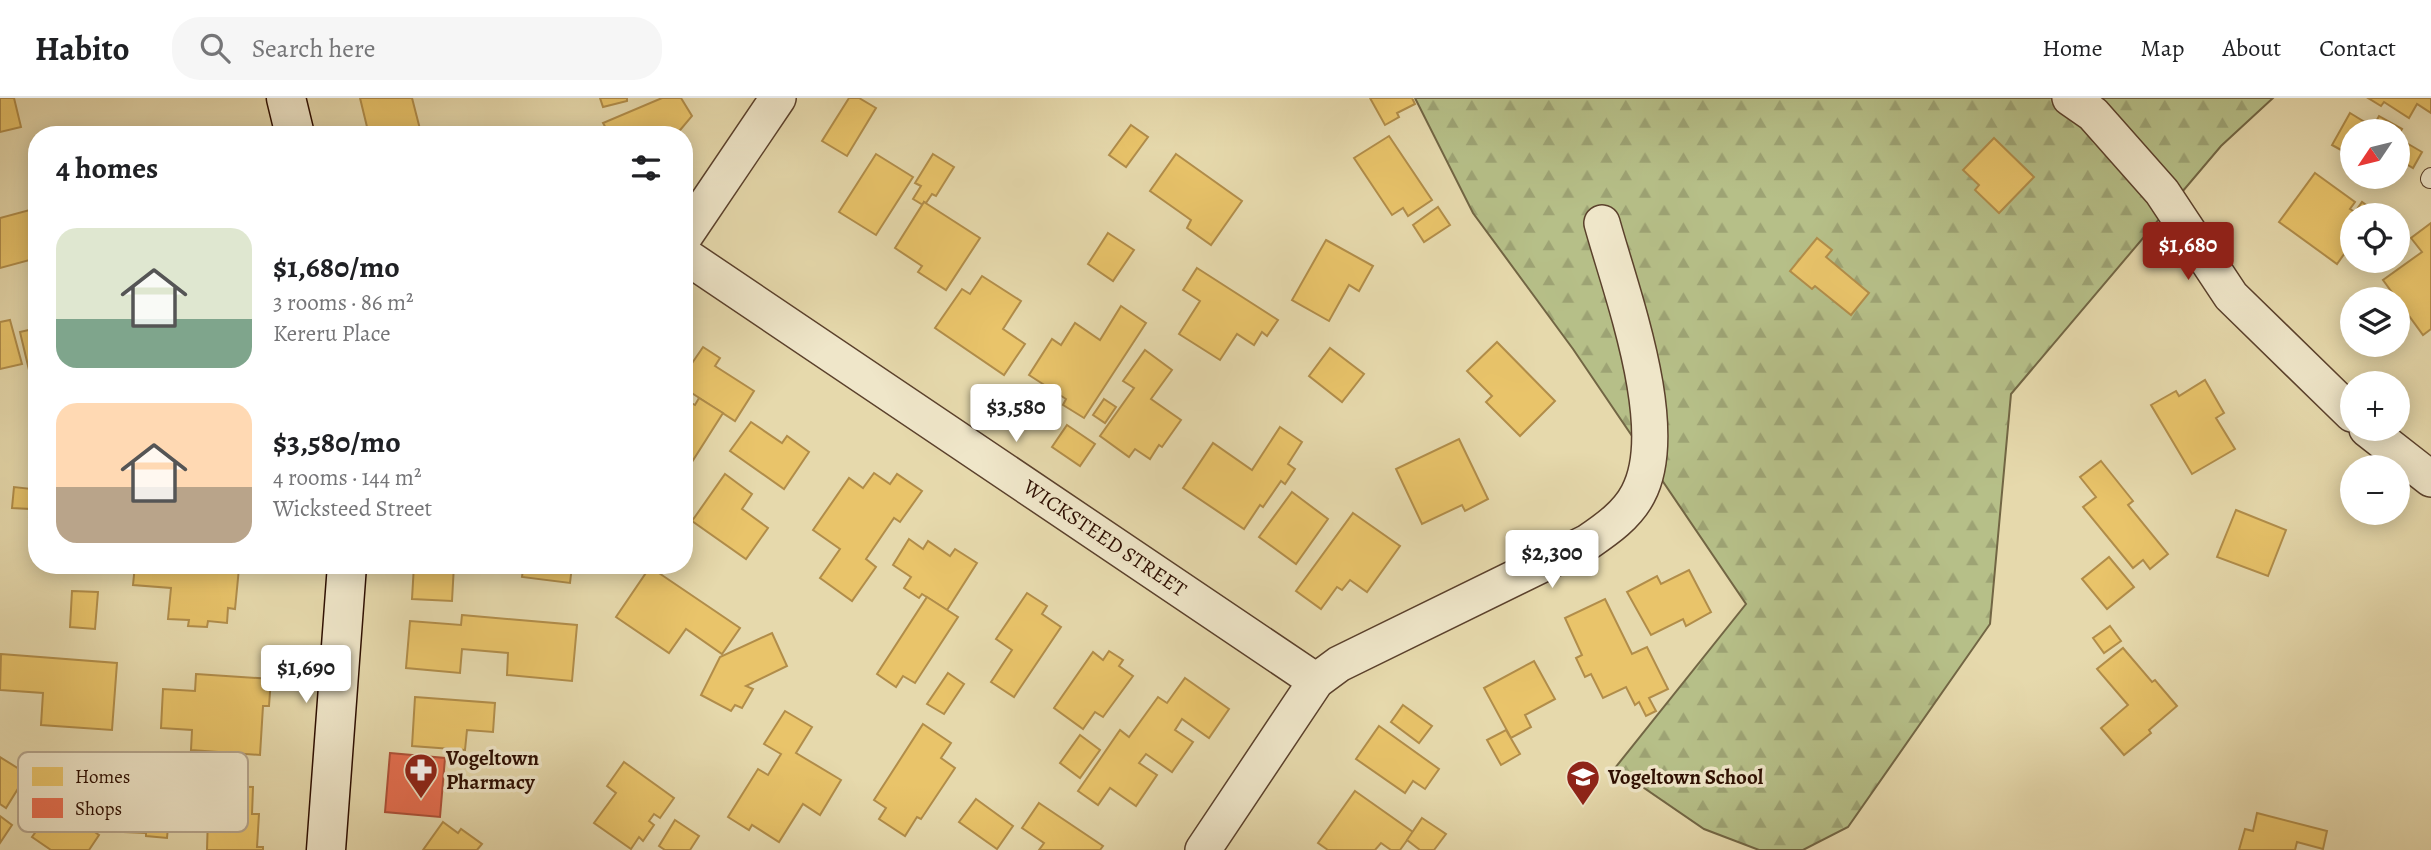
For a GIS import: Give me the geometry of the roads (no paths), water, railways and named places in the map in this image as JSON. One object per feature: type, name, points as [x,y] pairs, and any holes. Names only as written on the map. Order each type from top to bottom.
[{"type":"main road","points":[[285,98],[293,126]]},
{"type":"main road","points":[[326,850],[345,574]]},
{"type":"street","points":[[693,224],[778,98]]},
{"type":"street","points":[[2070,98],[2093,114],[2162,192],[2231,296],[2340,402]]},
{"type":"street","points":[[1203,850],[1316,681],[1339,664],[1588,541],[1607,529],[1638,495],[1646,474],[1650,448],[1649,418],[1641,365],[1602,223]]},
{"type":"street","name":"WICKSTEED STREET","points":[[693,261],[1316,681]]},
{"type":"street","points":[[2382,441],[2431,479]]},
{"type":"place","name":"Vogeltown Pharmacy","points":[[421,800]]},
{"type":"place","name":"Vogeltown School","points":[[1583,807]]}]
